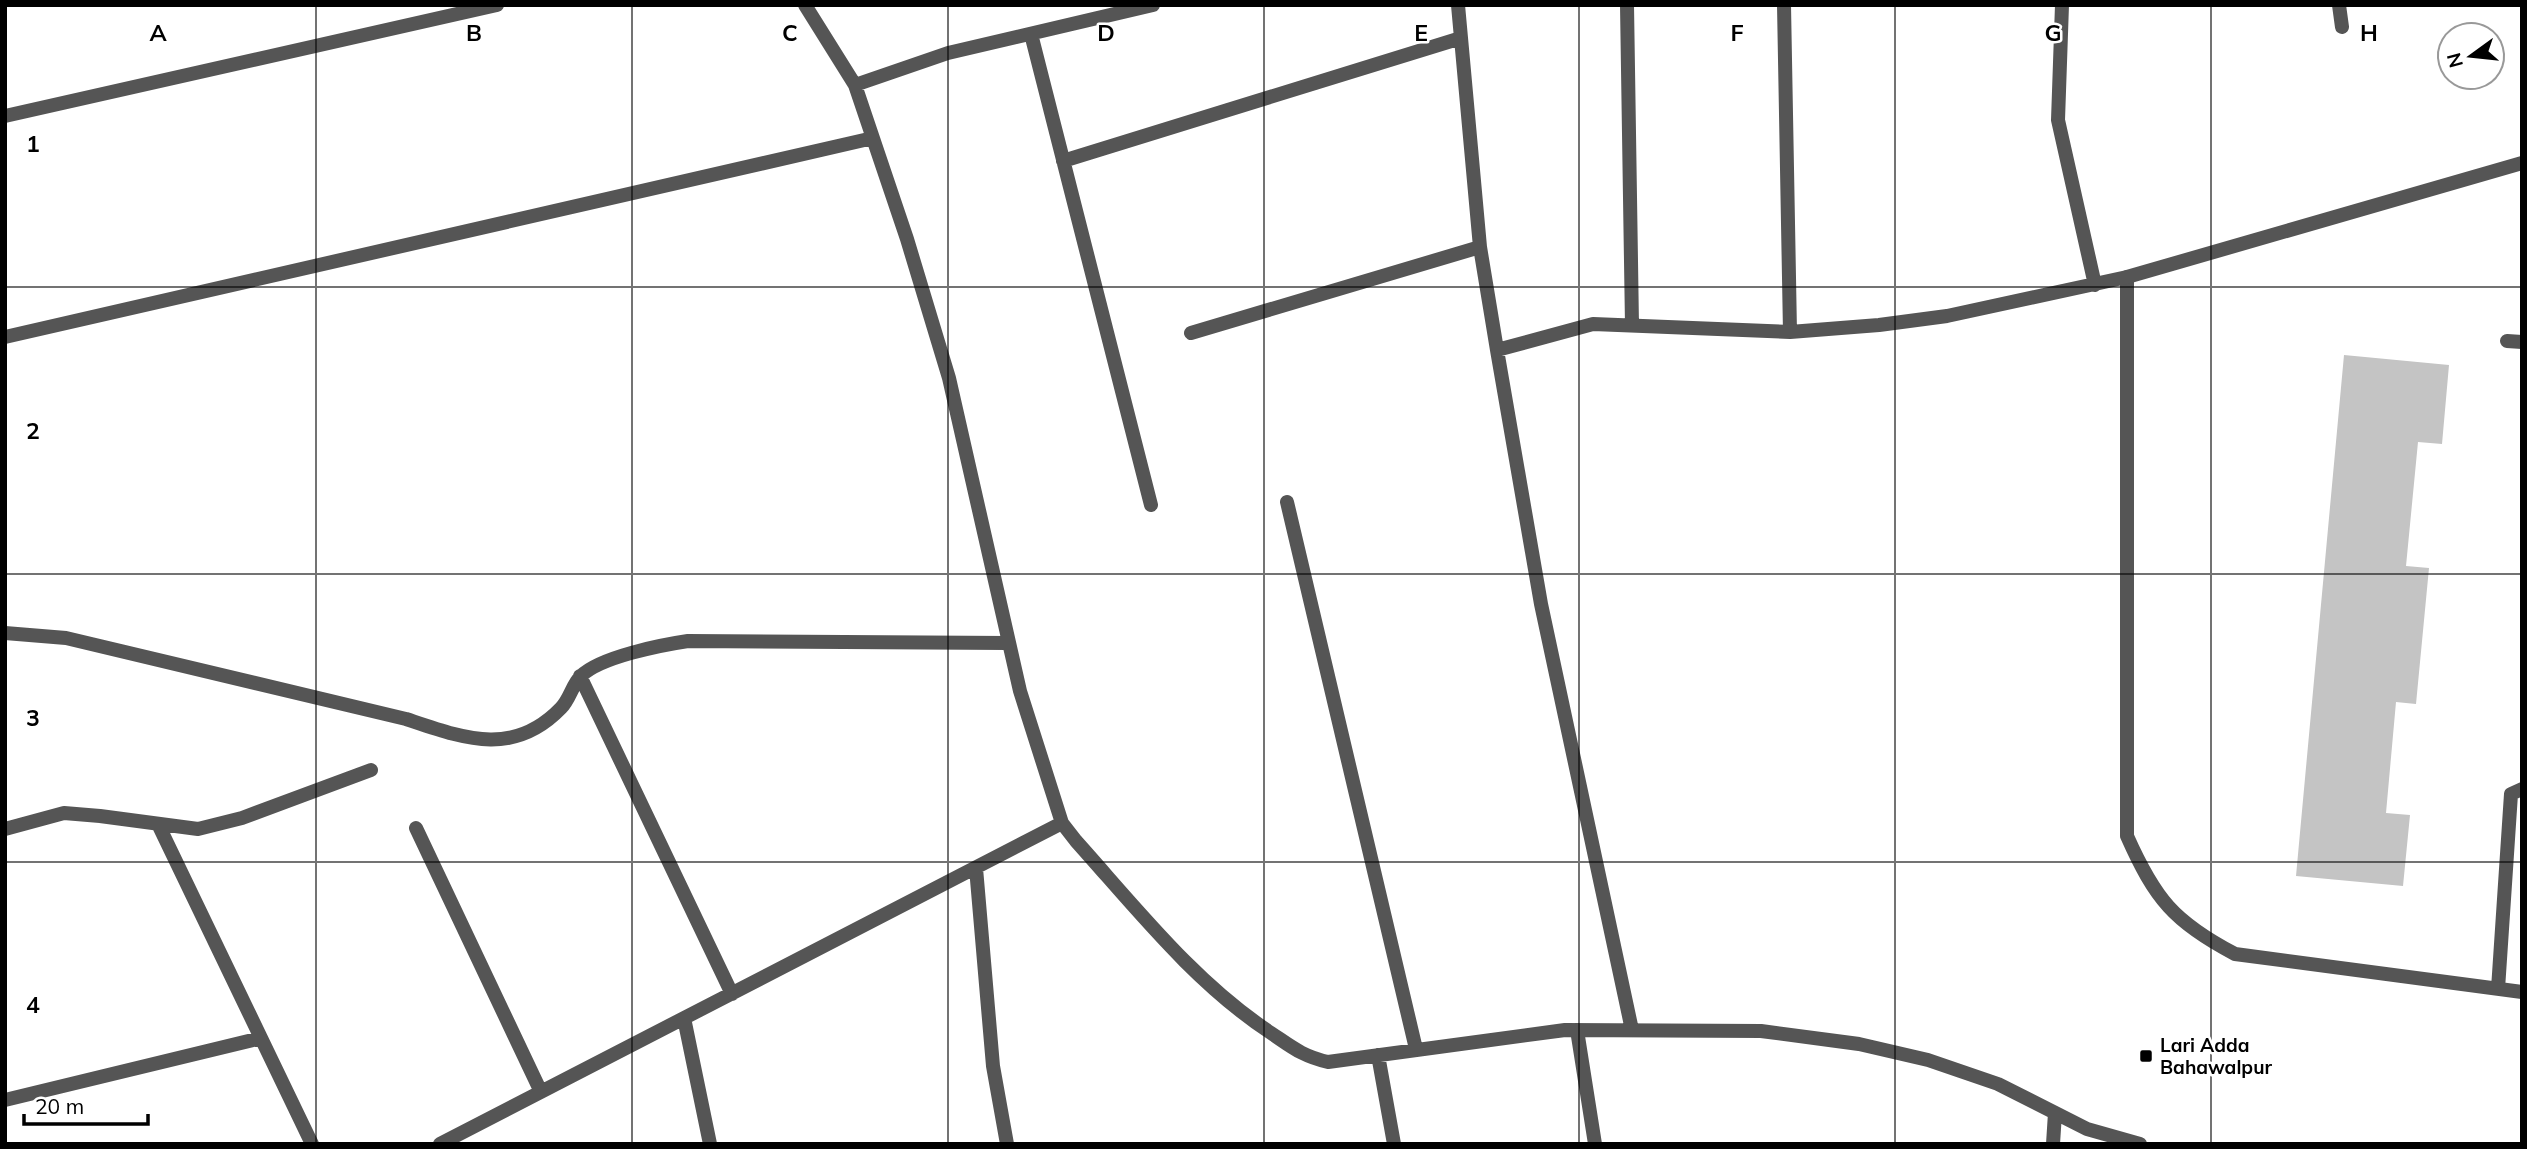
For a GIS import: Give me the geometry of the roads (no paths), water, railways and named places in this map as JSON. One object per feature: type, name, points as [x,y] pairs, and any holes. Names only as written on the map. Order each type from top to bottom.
[{"type":"street","points":[[5,116],[497,5]]},
{"type":"street","points":[[805,5],[855,85],[907,239],[949,378],[1020,691],[1062,823],[1181,957],[1240,1013],[1307,1057],[1328,1062],[1577,1030],[1761,1031],[1859,1044],[1928,1060],[1998,1083],[2087,1129],[2140,1144]]},
{"type":"street","points":[[855,85],[948,53],[1153,5]]},
{"type":"street","points":[[1458,5],[1480,247],[1497,350],[1541,604],[1632,1030]]},
{"type":"street","points":[[1627,5],[1632,325]]},
{"type":"street","points":[[1784,5],[1790,332]]},
{"type":"street","points":[[2062,5],[2058,120],[2095,285]]},
{"type":"street","points":[[2339,5],[2342,27]]},
{"type":"street","points":[[1031,34],[1150,505]]},
{"type":"street","points":[[1063,161],[1461,38]]},
{"type":"street","points":[[5,337],[873,138]]},
{"type":"street","points":[[1497,350],[1593,324],[1790,332],[1947,316],[2127,277],[2522,163]]},
{"type":"street","points":[[1191,333],[1480,247]]},
{"type":"street","points":[[2127,277],[2127,836],[2139,865],[2157,894],[2180,920],[2202,937],[2235,954],[2522,992]]},
{"type":"street","points":[[1287,502],[1416,1049]]},
{"type":"street","points":[[5,633],[66,638],[405,719],[451,734],[491,741],[516,738],[543,725],[564,706],[580,676],[597,665],[648,648],[688,641],[1009,643]]},
{"type":"street","points":[[580,676],[732,994]]},
{"type":"street","points":[[5,830],[64,813],[198,829],[243,818],[371,769]]},
{"type":"street","points":[[2498,989],[2511,794],[2522,789]]},
{"type":"street","points":[[440,1144],[1062,823]]},
{"type":"street","points":[[158,824],[312,1144]]},
{"type":"street","points":[[416,828],[541,1091]]},
{"type":"street","points":[[976,868],[993,1066],[1007,1144]]},
{"type":"street","points":[[684,1018],[710,1144]]},
{"type":"street","points":[[1577,1030],[1595,1144]]},
{"type":"street","points":[[5,1100],[261,1038]]},
{"type":"street","points":[[1378,1055],[1394,1144]]},
{"type":"street","points":[[2053,1144],[2055,1113]]},
{"type":"place","name":"Lari Adda Bahawalpur","points":[[2146,1056]]}]
